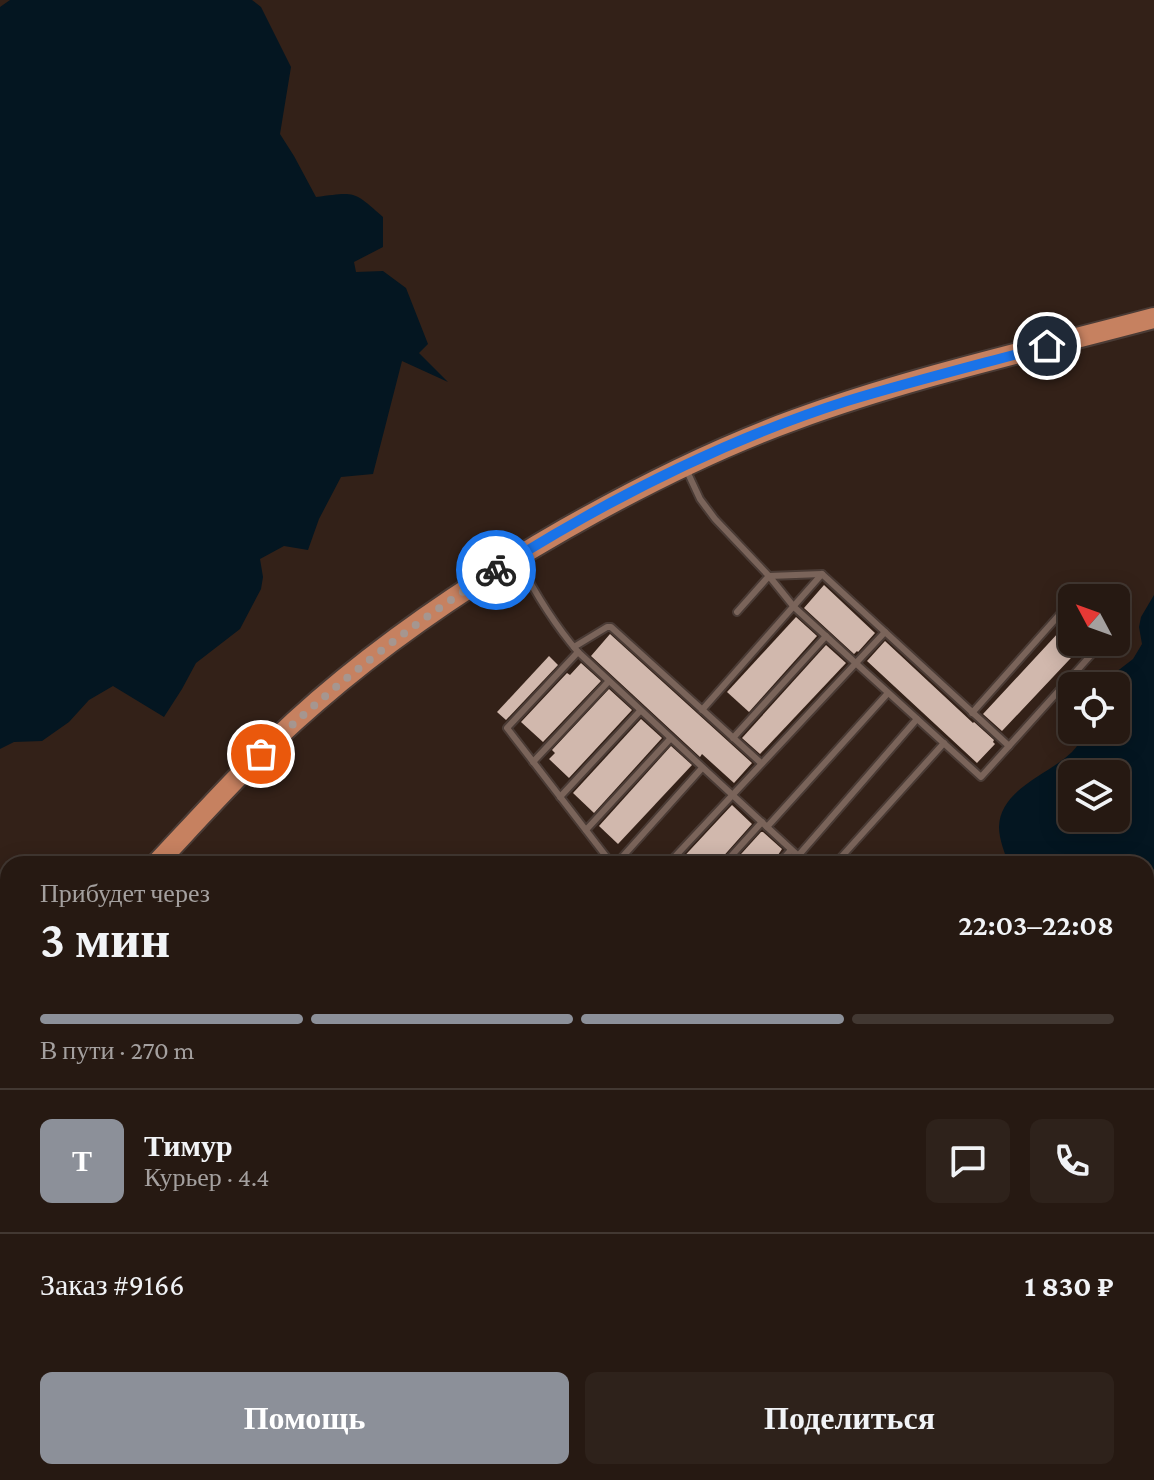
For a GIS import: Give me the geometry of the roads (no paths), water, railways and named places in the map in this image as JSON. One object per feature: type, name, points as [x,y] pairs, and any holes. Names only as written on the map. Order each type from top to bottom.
[{"type":"main road","points":[[164,856],[243,772],[339,683],[418,622],[516,557],[588,516],[685,466],[779,426],[846,402],[1154,318]]},
{"type":"lane","points":[[685,466],[700,499],[715,519],[794,607],[981,777],[1090,656]]},
{"type":"lane","points":[[516,557],[532,588],[576,650],[798,856],[917,719]]},
{"type":"lane","points":[[702,710],[822,574]]},
{"type":"lane","points":[[737,612],[769,576],[822,574],[1009,746]]},
{"type":"lane","points":[[972,713],[1058,616]]},
{"type":"lane","points":[[607,856],[507,728],[576,650],[607,627],[611,627],[761,763]]},
{"type":"lane","points":[[675,856],[885,632]]},
{"type":"lane","points":[[733,738],[826,636]]},
{"type":"lane","points":[[533,762],[608,682]]},
{"type":"lane","points":[[732,856],[888,693]]},
{"type":"lane","points":[[560,797],[640,711]]},
{"type":"lane","points":[[586,830],[670,739]]},
{"type":"lane","points":[[842,856],[944,743]]},
{"type":"lane","points":[[621,856],[702,768]]},
{"type":"lane","points":[[785,856],[791,850]]},
{"type":"water","points":[[10,0],[252,0],[261,7],[291,67],[280,134],[316,197],[353,195],[383,217],[383,247],[354,262],[356,272],[383,271],[406,288],[428,344],[419,353],[448,382],[402,361],[373,474],[341,477],[319,519],[308,550],[284,546],[260,559],[261,589],[240,629],[196,663],[164,717],[113,686],[89,700],[69,722],[42,741],[14,742],[0,749],[0,7]]},
{"type":"water","points":[[1154,595],[1154,856],[1006,856],[999,827],[1007,802],[1058,763],[1058,832],[1130,832],[1130,760],[1062,760],[1078,744],[1130,744],[1130,672],[1116,672],[1133,659],[1142,644],[1141,617]]}]
